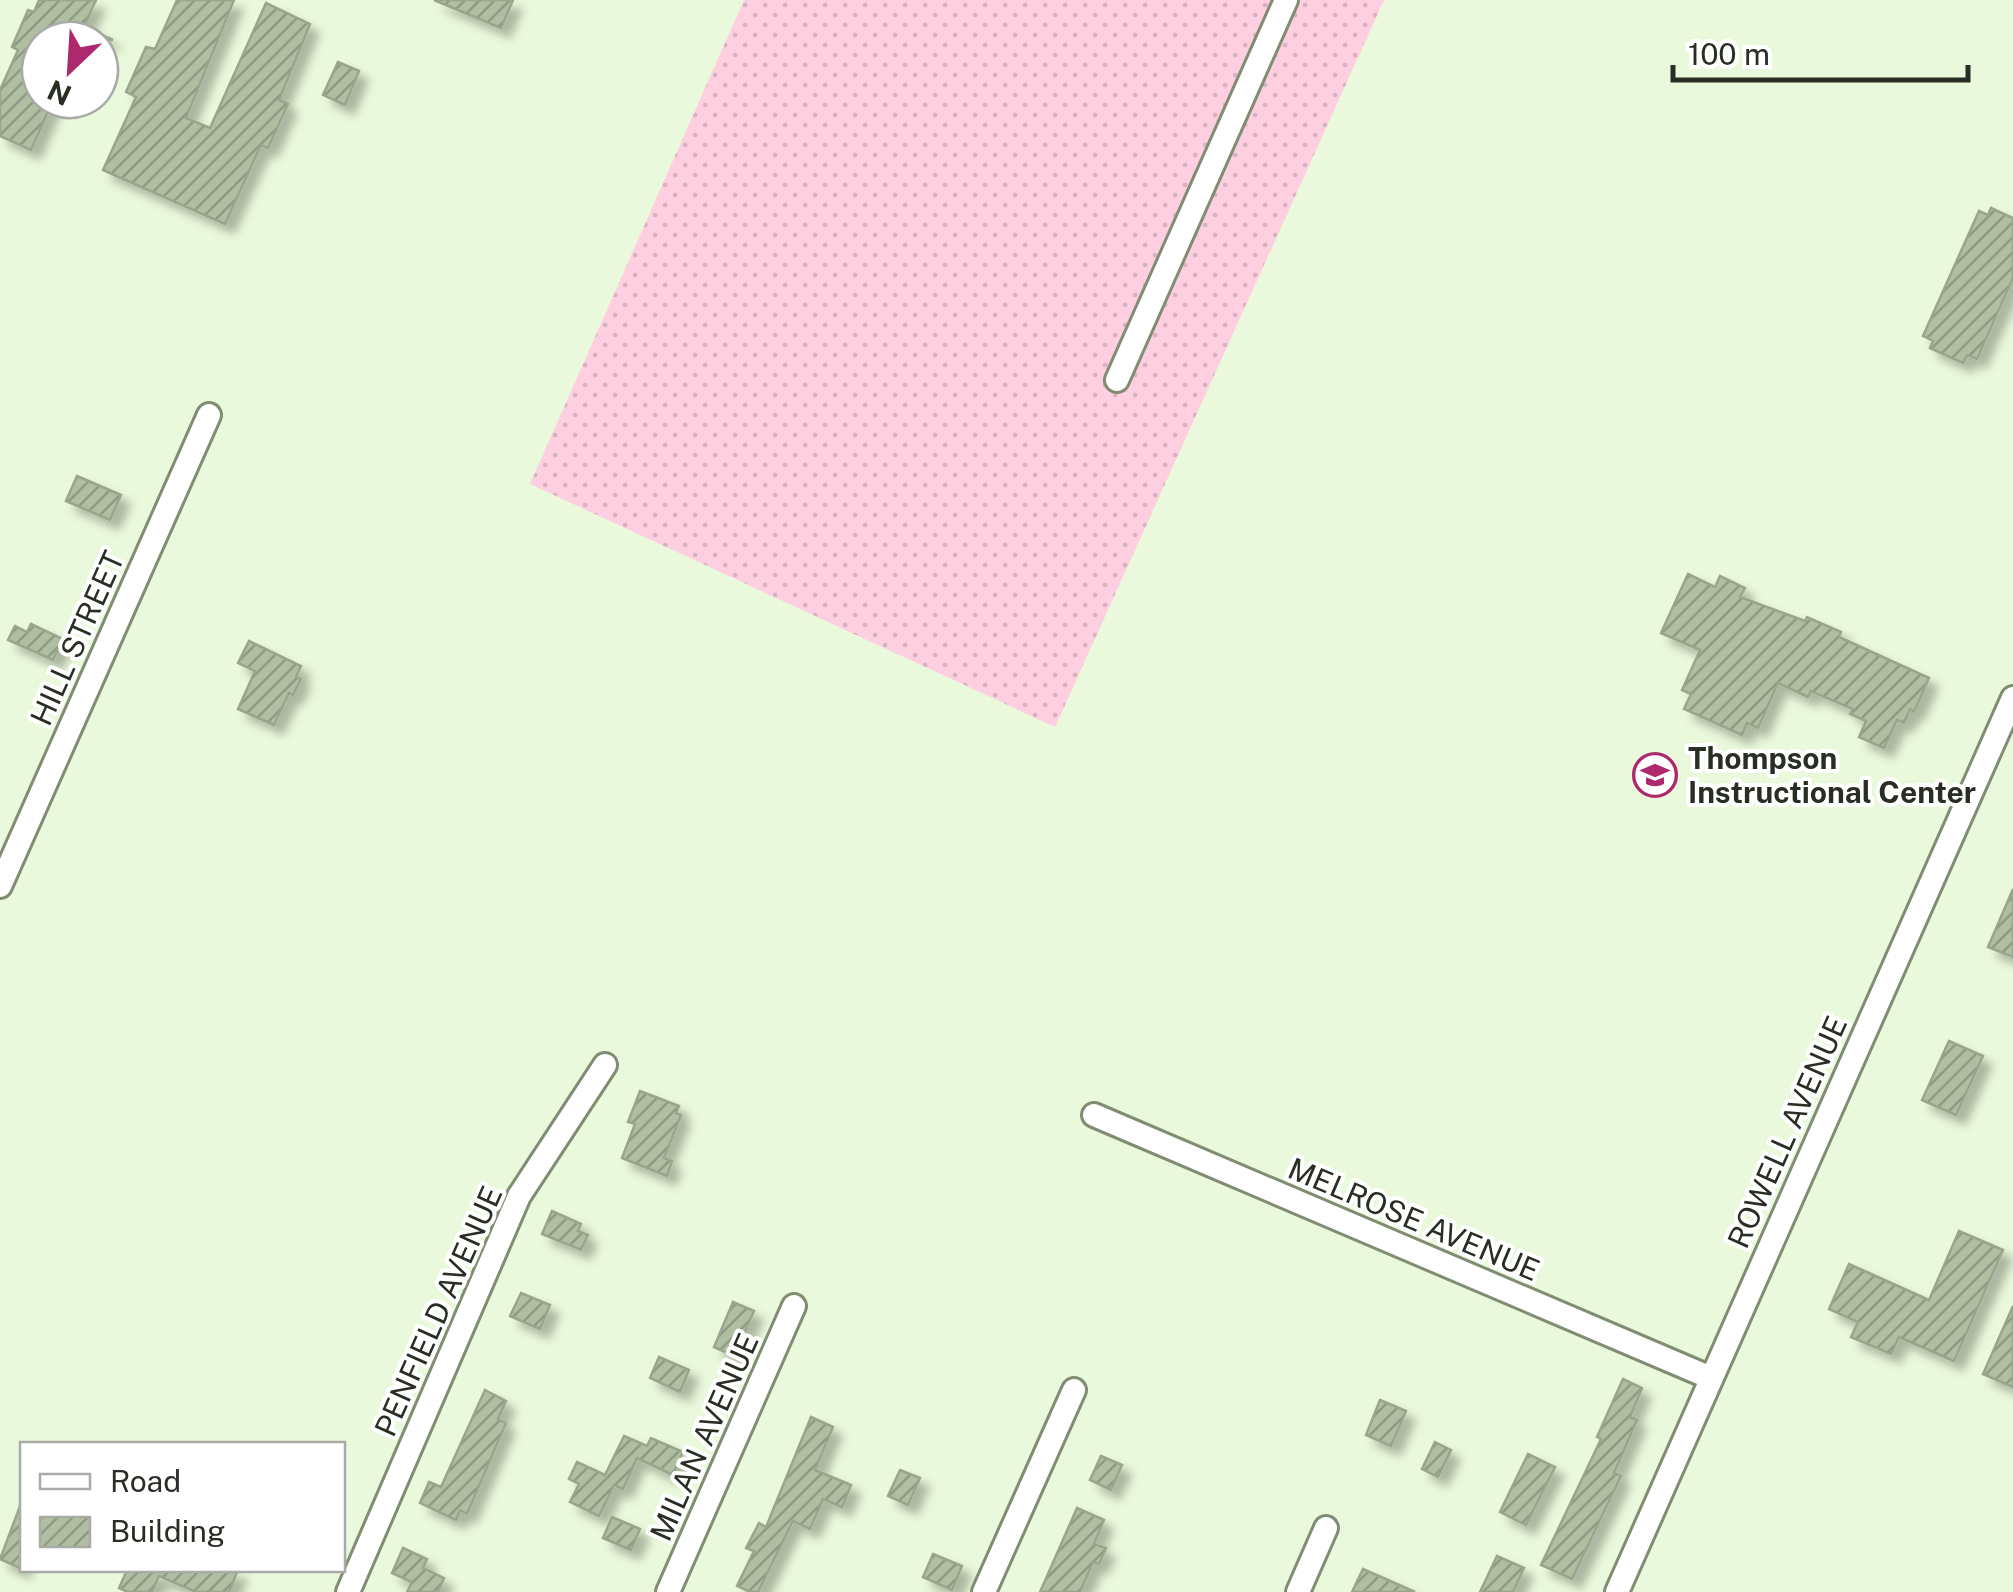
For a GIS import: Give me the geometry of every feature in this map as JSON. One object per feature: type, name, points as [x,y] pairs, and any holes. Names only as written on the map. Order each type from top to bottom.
[{"type":"street","points":[[1116,380],[1286,0]]},
{"type":"street","name":"HILL STREET","points":[[0,886],[209,415]]},
{"type":"street","name":"ROWELL AVENUE","points":[[1617,1592],[2013,698]]},
{"type":"street","name":"PENFIELD AVENUE","points":[[348,1592],[520,1196],[605,1066]]},
{"type":"street","name":"MELROSE AVENUE","points":[[1094,1115],[1711,1378]]},
{"type":"street","name":"MILAN AVENUE","points":[[668,1592],[794,1306]]},
{"type":"street","points":[[984,1592],[1074,1390]]},
{"type":"street","points":[[1298,1592],[1326,1528]]},
{"type":"shaded area","points":[[744,0],[1384,0],[1055,727],[530,484]]},
{"type":"building","points":[[39,0],[96,0],[87,20],[24,20],[28,10],[34,12]]},
{"type":"building","points":[[177,0],[234,0],[186,118],[210,128],[266,3],[310,24],[279,100],[288,104],[268,148],[261,145],[225,224],[103,170],[136,97],[126,92],[146,47],[155,49]]},
{"type":"building","points":[[434,0],[513,0],[501,28]]},
{"type":"building","points":[[20,28],[20,120],[44,120],[31,150],[0,136],[0,90],[18,50],[12,47]]},
{"type":"building","points":[[338,62],[359,71],[345,105],[323,95]]},
{"type":"building","points":[[1991,208],[2013,218],[2013,278],[1977,359],[1967,355],[1963,363],[1930,348],[1933,341],[1923,336],[1979,211],[1988,215]]},
{"type":"building","points":[[77,476],[121,495],[110,520],[66,501]]},
{"type":"building","points":[[1688,574],[1715,587],[1720,576],[1745,588],[1740,597],[1805,621],[1807,617],[1841,632],[1839,637],[1929,678],[1914,712],[1910,709],[1904,723],[1897,720],[1884,748],[1859,737],[1866,721],[1850,714],[1853,709],[1811,691],[1808,697],[1778,683],[1758,728],[1747,723],[1742,735],[1684,709],[1691,694],[1682,690],[1700,650],[1661,633]]},
{"type":"building","points":[[31,624],[63,639],[53,660],[8,640],[15,626],[27,632]]},
{"type":"building","points":[[249,641],[301,666],[296,677],[301,679],[293,695],[289,693],[274,725],[238,709],[255,671],[238,663]]},
{"type":"building","points":[[2013,889],[2013,957],[1988,947]]},
{"type":"building","points":[[1949,1041],[1983,1056],[1956,1115],[1922,1100]]},
{"type":"building","points":[[640,1091],[679,1106],[676,1113],[681,1115],[664,1158],[672,1161],[667,1176],[622,1158],[635,1124],[628,1122]]},
{"type":"building","points":[[552,1211],[581,1224],[578,1231],[588,1235],[581,1250],[542,1234]]},
{"type":"building","points":[[1959,1231],[2003,1250],[1954,1361],[1899,1337],[1891,1354],[1851,1337],[1858,1322],[1829,1309],[1849,1264],[1929,1300]]},
{"type":"building","points":[[521,1293],[550,1305],[540,1329],[510,1316]]},
{"type":"building","points":[[733,1302],[754,1311],[734,1356],[714,1347]]},
{"type":"building","points":[[2013,1306],[2013,1387],[1983,1374]]},
{"type":"building","points":[[659,1357],[689,1370],[680,1392],[650,1378]]},
{"type":"building","points":[[1623,1379],[1642,1388],[1630,1417],[1637,1420],[1614,1473],[1621,1476],[1572,1579],[1541,1565],[1601,1439],[1597,1437]]},
{"type":"building","points":[[485,1390],[506,1401],[498,1419],[506,1423],[467,1514],[460,1510],[456,1520],[420,1503],[429,1482],[441,1487]]},
{"type":"building","points":[[1380,1400],[1406,1411],[1391,1446],[1366,1435]]},
{"type":"building","points":[[811,1417],[833,1427],[815,1470],[851,1485],[842,1507],[823,1499],[810,1529],[793,1521],[758,1592],[750,1592],[737,1586],[754,1551],[746,1548],[759,1523],[766,1527]]},
{"type":"building","points":[[624,1436],[647,1446],[651,1438],[683,1452],[673,1475],[637,1458],[623,1489],[614,1485],[599,1516],[570,1502],[579,1484],[569,1479],[577,1462],[605,1475]]},
{"type":"building","points":[[1435,1442],[1451,1450],[1438,1477],[1422,1469]]},
{"type":"building","points":[[1528,1454],[1555,1467],[1526,1525],[1500,1512]]},
{"type":"building","points":[[1101,1456],[1122,1465],[1111,1490],[1090,1480]]},
{"type":"building","points":[[900,1470],[920,1478],[908,1505],[888,1496]]},
{"type":"building","points":[[20,1506],[20,1568],[0,1559]]},
{"type":"building","points":[[1077,1508],[1104,1520],[1094,1544],[1106,1548],[1099,1564],[1093,1562],[1080,1592],[1040,1592]]},
{"type":"building","points":[[612,1517],[640,1529],[631,1550],[603,1538]]},
{"type":"building","points":[[403,1548],[427,1559],[423,1568],[444,1578],[438,1592],[407,1592],[412,1582],[392,1573]]},
{"type":"building","points":[[933,1554],[962,1566],[952,1590],[923,1577]]},
{"type":"building","points":[[1497,1556],[1524,1568],[1513,1592],[1480,1592]]},
{"type":"building","points":[[1363,1569],[1415,1592],[1352,1592]]},
{"type":"building","points":[[126,1572],[237,1572],[229,1592],[196,1592],[159,1576],[152,1592],[119,1588]]},
{"type":"place","name":"Thompson Instructional Center","points":[[1655,775]]}]
